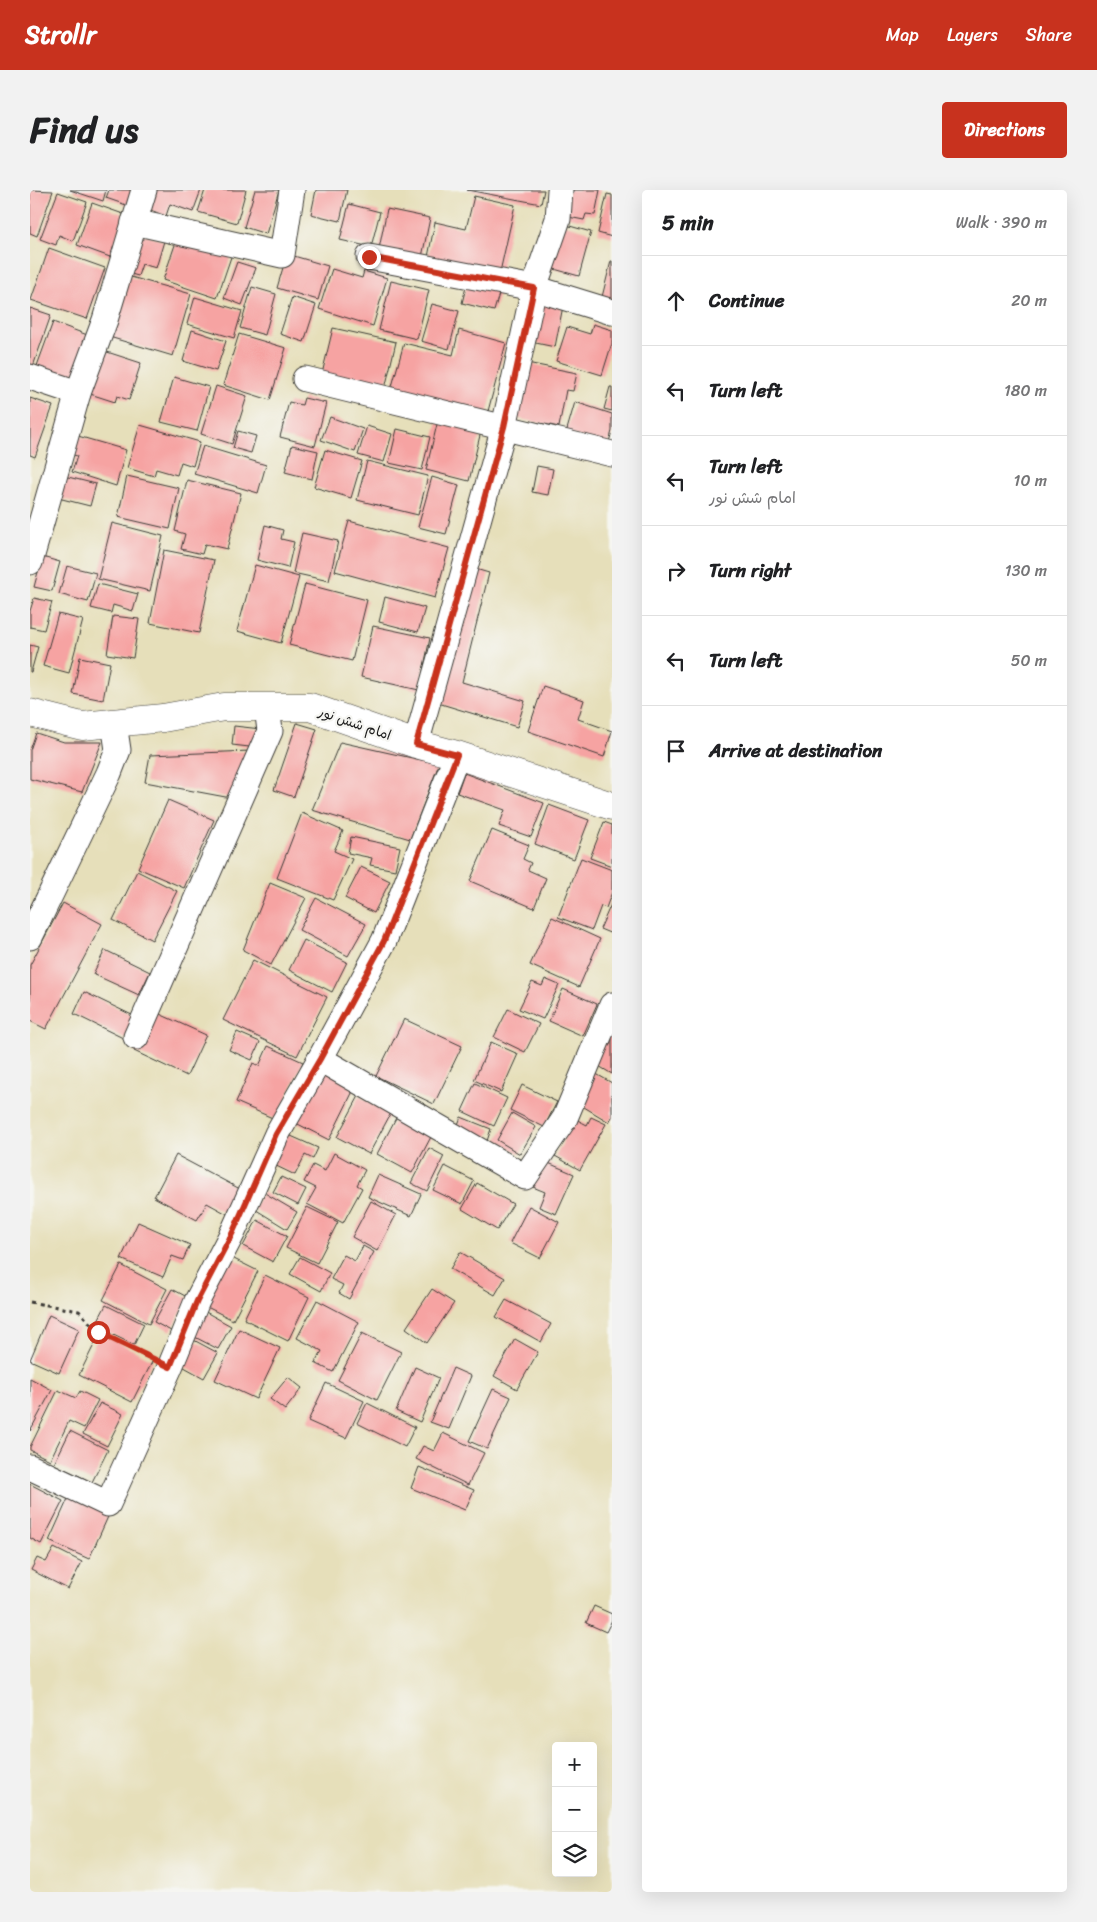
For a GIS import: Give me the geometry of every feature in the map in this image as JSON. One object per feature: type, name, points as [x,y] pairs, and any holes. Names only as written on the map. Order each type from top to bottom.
[{"type":"street","points":[[30,562],[78,393],[105,320],[144,190]]},
{"type":"street","points":[[134,222],[282,256],[292,190]]},
{"type":"street","points":[[416,744],[504,427],[534,288],[558,219],[560,190]]},
{"type":"street","points":[[369,257],[534,288],[612,312]]},
{"type":"street","points":[[30,377],[78,393]]},
{"type":"street","points":[[305,379],[612,454]]},
{"type":"street","name":"امام شش نور","points":[[30,713],[82,726],[163,718],[224,707],[310,708],[416,744],[457,755],[612,806]]},
{"type":"street","points":[[136,1037],[270,731],[267,707]]},
{"type":"street","points":[[30,937],[112,766],[118,750],[114,723]]},
{"type":"street","points":[[30,1467],[108,1504],[170,1367],[197,1301],[233,1232],[276,1134],[320,1059],[384,941],[457,755]]},
{"type":"street","points":[[320,1059],[525,1176],[565,1118],[612,1005]]},
{"type":"path","points":[[30,1302],[79,1310],[98,1332],[170,1367]]},
{"type":"building","points":[[30,190],[53,191],[37,236],[30,233]]},
{"type":"building","points":[[70,190],[106,190],[103,201]]},
{"type":"building","points":[[109,190],[135,190],[129,206],[106,198]]},
{"type":"building","points":[[151,190],[201,190],[193,212],[170,204],[166,216],[145,208]]},
{"type":"building","points":[[205,190],[246,190],[237,223],[198,212]]},
{"type":"building","points":[[255,190],[279,190],[266,234],[244,227]]},
{"type":"building","points":[[316,190],[347,190],[340,221],[311,214]]},
{"type":"building","points":[[467,190],[544,190],[541,204]]},
{"type":"building","points":[[569,190],[600,190],[595,215],[586,214],[584,220],[563,216]]},
{"type":"building","points":[[58,192],[87,202],[73,241],[59,235],[56,245],[40,239]]},
{"type":"building","points":[[607,194],[612,195],[612,237],[598,233]]},
{"type":"building","points":[[474,196],[515,205],[500,272],[428,257],[435,222],[466,229]]},
{"type":"building","points":[[92,203],[126,215],[110,257],[77,245]]},
{"type":"building","points":[[349,204],[380,212],[371,247],[340,240]]},
{"type":"building","points":[[387,209],[430,218],[422,257],[379,249]]},
{"type":"building","points":[[559,223],[591,232],[579,276],[547,267]]},
{"type":"building","points":[[136,232],[164,241],[156,268],[142,264],[138,276],[124,272]]},
{"type":"building","points":[[178,236],[232,254],[217,298],[163,280]]},
{"type":"building","points":[[49,248],[105,268],[87,319],[31,300]]},
{"type":"building","points":[[287,254],[328,266],[318,300],[277,288]]},
{"type":"building","points":[[612,261],[612,299],[602,297]]},
{"type":"building","points":[[237,262],[256,268],[242,305],[224,298]]},
{"type":"building","points":[[332,269],[362,278],[364,271],[387,278],[373,326],[319,309]]},
{"type":"building","points":[[124,275],[191,294],[173,356],[106,336]]},
{"type":"building","points":[[468,279],[501,287],[494,311],[462,303]]},
{"type":"building","points":[[391,281],[429,290],[417,339],[379,330]]},
{"type":"building","points":[[252,287],[276,294],[265,335],[240,328]]},
{"type":"building","points":[[195,297],[242,311],[234,338],[187,324]]},
{"type":"building","points":[[292,297],[316,305],[304,342],[280,334]]},
{"type":"building","points":[[539,301],[563,306],[555,347],[531,342]]},
{"type":"building","points":[[432,304],[459,311],[449,349],[421,341]]},
{"type":"building","points":[[30,308],[51,315],[30,375]]},
{"type":"building","points":[[53,322],[90,336],[71,387],[34,374]]},
{"type":"building","points":[[593,324],[612,330],[612,343],[602,375],[556,361],[567,327],[590,334]]},
{"type":"building","points":[[333,328],[396,342],[384,393],[321,378]]},
{"type":"building","points":[[192,330],[226,341],[216,371],[183,361]]},
{"type":"building","points":[[459,330],[506,343],[487,415],[391,390],[404,343],[453,355]]},
{"type":"building","points":[[239,334],[286,348],[270,400],[223,385]]},
{"type":"building","points":[[98,349],[141,363],[129,400],[117,396],[115,402],[84,392]]},
{"type":"building","points":[[522,362],[577,373],[573,391],[566,390],[559,427],[511,417]]},
{"type":"building","points":[[174,377],[209,387],[197,431],[161,422]]},
{"type":"building","points":[[216,386],[247,396],[232,444],[201,434]]},
{"type":"building","points":[[610,387],[612,387],[612,411],[604,409]]},
{"type":"building","points":[[30,398],[53,406],[35,457],[30,455]]},
{"type":"building","points":[[304,398],[326,403],[315,446],[280,437],[289,402],[302,405]]},
{"type":"building","points":[[575,402],[612,414],[612,431],[608,446],[566,433]]},
{"type":"building","points":[[439,416],[482,427],[469,481],[426,470]]},
{"type":"building","points":[[330,417],[363,429],[355,452],[321,440]]},
{"type":"building","points":[[140,425],[200,442],[193,466],[181,462],[177,475],[156,469],[154,476],[127,468]]},
{"type":"building","points":[[367,426],[392,434],[384,462],[358,455]]},
{"type":"building","points":[[397,429],[430,437],[422,470],[389,463]]},
{"type":"building","points":[[238,431],[256,436],[251,453],[233,448]]},
{"type":"building","points":[[71,434],[126,450],[116,486],[72,472],[77,456],[66,453]]},
{"type":"building","points":[[292,445],[318,451],[312,479],[285,472]]},
{"type":"building","points":[[203,446],[266,465],[258,493],[194,474]]},
{"type":"building","points":[[325,450],[362,461],[351,498],[314,487]]},
{"type":"building","points":[[367,461],[428,476],[418,515],[357,500]]},
{"type":"building","points":[[537,466],[553,469],[548,495],[532,492]]},
{"type":"building","points":[[64,476],[96,484],[90,506],[58,498]]},
{"type":"building","points":[[127,476],[179,488],[170,529],[118,517]]},
{"type":"building","points":[[432,477],[459,485],[446,534],[418,527]]},
{"type":"building","points":[[187,480],[241,493],[227,549],[205,544],[202,554],[181,549],[185,534],[175,531]]},
{"type":"building","points":[[349,521],[449,548],[435,598],[335,571]]},
{"type":"building","points":[[112,523],[163,536],[150,591],[98,579]]},
{"type":"building","points":[[265,525],[283,530],[281,539],[294,542],[288,568],[257,560]]},
{"type":"building","points":[[302,533],[338,541],[329,581],[293,573]]},
{"type":"building","points":[[164,550],[214,560],[199,633],[150,623]]},
{"type":"building","points":[[42,557],[60,562],[52,591],[34,587]]},
{"type":"building","points":[[255,565],[299,577],[281,643],[237,631]]},
{"type":"building","points":[[67,566],[96,573],[88,602],[59,594]]},
{"type":"building","points":[[472,568],[489,573],[462,682],[525,701],[517,727],[438,703]]},
{"type":"building","points":[[98,584],[138,594],[133,611],[113,605],[111,613],[91,608]]},
{"type":"building","points":[[305,584],[367,600],[352,661],[289,645]]},
{"type":"building","points":[[385,597],[425,608],[418,632],[379,622]]},
{"type":"building","points":[[34,598],[52,602],[44,630],[30,627],[30,611]]},
{"type":"building","points":[[58,614],[83,620],[69,673],[43,666]]},
{"type":"building","points":[[113,616],[139,619],[133,658],[107,654]]},
{"type":"building","points":[[373,626],[430,638],[419,690],[361,677]]},
{"type":"building","points":[[30,645],[38,647],[31,672],[30,672]]},
{"type":"building","points":[[80,657],[110,663],[103,700],[73,694]]},
{"type":"building","points":[[543,686],[584,700],[578,719],[612,731],[604,757],[528,731]]},
{"type":"building","points":[[297,723],[317,729],[294,797],[274,790]]},
{"type":"building","points":[[234,726],[261,729],[258,748],[232,745]]},
{"type":"building","points":[[36,733],[64,742],[102,742],[82,792],[30,779],[30,750]]},
{"type":"building","points":[[340,742],[439,764],[410,839],[312,810]]},
{"type":"building","points":[[250,751],[231,798],[145,782],[150,755]]},
{"type":"building","points":[[464,773],[544,803],[531,837],[499,826],[505,810],[457,793]]},
{"type":"building","points":[[168,800],[214,820],[184,888],[138,868]]},
{"type":"building","points":[[549,805],[589,820],[574,859],[535,844]]},
{"type":"building","points":[[302,813],[343,831],[334,851],[352,859],[333,900],[277,878]]},
{"type":"building","points":[[604,822],[612,825],[612,866],[590,858]]},
{"type":"building","points":[[492,830],[529,845],[523,859],[531,863],[528,870],[546,878],[534,908],[470,881]]},
{"type":"building","points":[[351,837],[400,847],[395,870],[370,865],[372,858],[348,853]]},
{"type":"building","points":[[581,858],[612,870],[612,892],[606,908],[601,906],[592,930],[558,917]]},
{"type":"building","points":[[361,867],[390,881],[374,913],[345,898]]},
{"type":"building","points":[[137,871],[177,891],[152,940],[113,920]]},
{"type":"building","points":[[270,883],[306,898],[271,965],[243,950]]},
{"type":"building","points":[[316,898],[366,924],[348,956],[299,930]]},
{"type":"building","points":[[612,902],[612,934],[600,929]]},
{"type":"building","points":[[63,903],[102,924],[46,1029],[30,1021],[30,965]]},
{"type":"building","points":[[552,917],[600,939],[579,987],[530,965]]},
{"type":"building","points":[[304,940],[347,962],[332,992],[289,970]]},
{"type":"building","points":[[105,950],[150,972],[139,995],[93,974]]},
{"type":"building","points":[[253,960],[327,997],[297,1056],[223,1020]]},
{"type":"building","points":[[545,979],[559,985],[543,1019],[519,1009],[532,982],[542,986]]},
{"type":"building","points":[[563,989],[597,1004],[583,1036],[549,1021]]},
{"type":"building","points":[[84,992],[136,1017],[125,1039],[74,1014]]},
{"type":"building","points":[[508,1009],[539,1024],[525,1052],[494,1037]]},
{"type":"building","points":[[153,1011],[206,1035],[187,1076],[134,1051]]},
{"type":"building","points":[[404,1019],[462,1046],[434,1104],[376,1076]]},
{"type":"building","points":[[612,1029],[612,1074],[592,1062]]},
{"type":"building","points":[[237,1032],[260,1042],[252,1060],[229,1050]]},
{"type":"building","points":[[491,1042],[518,1054],[501,1092],[474,1080]]},
{"type":"building","points":[[268,1046],[303,1062],[277,1120],[236,1102],[253,1063],[259,1066]]},
{"type":"building","points":[[319,1067],[356,1085],[329,1140],[292,1121]]},
{"type":"building","points":[[591,1071],[612,1083],[612,1117],[609,1122],[574,1101]]},
{"type":"building","points":[[475,1083],[507,1098],[494,1126],[462,1111]]},
{"type":"building","points":[[522,1085],[557,1102],[544,1127],[510,1110]]},
{"type":"building","points":[[359,1096],[391,1113],[369,1154],[337,1137]]},
{"type":"building","points":[[512,1113],[536,1127],[520,1154],[497,1140]]},
{"type":"building","points":[[568,1115],[587,1125],[591,1117],[606,1124],[580,1170],[555,1156],[562,1144]]},
{"type":"building","points":[[397,1116],[432,1135],[412,1173],[377,1154]]},
{"type":"building","points":[[461,1117],[491,1129],[486,1144],[455,1132]]},
{"type":"building","points":[[282,1132],[318,1148],[313,1159],[305,1155],[295,1175],[268,1162]]},
{"type":"building","points":[[429,1148],[444,1156],[427,1191],[411,1183]]},
{"type":"building","points":[[334,1153],[365,1170],[357,1185],[362,1188],[343,1223],[307,1204],[316,1188],[304,1182],[313,1165],[325,1171]]},
{"type":"building","points":[[176,1155],[240,1189],[227,1214],[207,1203],[197,1220],[154,1197]]},
{"type":"building","points":[[539,1159],[574,1174],[556,1214],[539,1207],[545,1192],[528,1185]]},
{"type":"building","points":[[445,1166],[474,1181],[462,1204],[433,1190]]},
{"type":"building","points":[[378,1175],[421,1194],[411,1216],[368,1197]]},
{"type":"building","points":[[281,1177],[306,1189],[298,1205],[273,1192]]},
{"type":"building","points":[[477,1183],[513,1204],[497,1230],[462,1209]]},
{"type":"building","points":[[263,1192],[297,1212],[287,1229],[253,1208]]},
{"type":"building","points":[[371,1201],[396,1215],[377,1251],[352,1237]]},
{"type":"building","points":[[529,1206],[559,1222],[540,1258],[510,1243]]},
{"type":"building","points":[[307,1207],[338,1222],[317,1263],[286,1248]]},
{"type":"building","points":[[257,1220],[287,1236],[273,1262],[243,1246]]},
{"type":"building","points":[[138,1222],[190,1245],[183,1260],[172,1256],[163,1277],[121,1259]]},
{"type":"building","points":[[363,1246],[374,1252],[349,1299],[339,1293],[343,1285],[331,1279],[344,1255],[355,1261]]},
{"type":"building","points":[[460,1252],[505,1278],[495,1295],[450,1269]]},
{"type":"building","points":[[224,1254],[258,1271],[233,1320],[199,1303]]},
{"type":"building","points":[[300,1257],[330,1273],[321,1291],[290,1274]]},
{"type":"building","points":[[121,1265],[167,1289],[149,1324],[103,1300]]},
{"type":"building","points":[[265,1275],[309,1297],[288,1341],[244,1319]]},
{"type":"building","points":[[172,1289],[189,1298],[171,1331],[154,1322]]},
{"type":"building","points":[[432,1289],[454,1303],[427,1343],[406,1328]]},
{"type":"building","points":[[317,1300],[359,1322],[333,1372],[315,1363],[322,1351],[297,1338]]},
{"type":"building","points":[[506,1300],[551,1324],[541,1342],[496,1317]]},
{"type":"building","points":[[106,1305],[144,1324],[134,1345],[95,1326]]},
{"type":"building","points":[[202,1310],[231,1326],[218,1349],[189,1334]]},
{"type":"building","points":[[49,1315],[79,1329],[59,1373],[30,1360]]},
{"type":"building","points":[[239,1329],[280,1348],[256,1399],[215,1380]]},
{"type":"building","points":[[100,1333],[153,1360],[132,1402],[79,1375]]},
{"type":"building","points":[[362,1333],[401,1352],[377,1400],[338,1380]]},
{"type":"building","points":[[188,1337],[218,1353],[204,1378],[175,1362]]},
{"type":"building","points":[[515,1339],[538,1352],[517,1389],[494,1376]]},
{"type":"building","points":[[415,1367],[439,1378],[420,1422],[396,1411]]},
{"type":"building","points":[[453,1368],[471,1376],[449,1429],[430,1422]]},
{"type":"building","points":[[288,1377],[302,1388],[285,1410],[270,1399]]},
{"type":"building","points":[[30,1378],[52,1390],[30,1431]]},
{"type":"building","points":[[326,1383],[364,1401],[346,1438],[308,1421]]},
{"type":"building","points":[[493,1389],[511,1397],[487,1449],[469,1441]]},
{"type":"building","points":[[58,1390],[76,1398],[80,1391],[98,1400],[84,1428],[69,1421],[50,1460],[30,1450],[30,1447]]},
{"type":"building","points":[[100,1403],[123,1414],[107,1446],[83,1434]]},
{"type":"building","points":[[367,1403],[415,1427],[405,1447],[357,1423]]},
{"type":"building","points":[[70,1431],[108,1450],[92,1482],[54,1464]]},
{"type":"building","points":[[443,1433],[484,1453],[468,1485],[416,1459],[423,1446],[434,1451]]},
{"type":"building","points":[[419,1467],[474,1490],[465,1510],[411,1488]]},
{"type":"building","points":[[30,1484],[63,1501],[41,1544],[30,1538]]},
{"type":"building","points":[[71,1492],[111,1510],[89,1559],[49,1541]]},
{"type":"building","points":[[54,1548],[82,1562],[68,1589],[31,1570],[37,1558],[46,1562]]},
{"type":"building","points":[[594,1606],[612,1614],[612,1620],[606,1632],[586,1623]]},
{"type":"route","points":[[98,1332],[170,1367],[197,1301],[233,1232],[276,1134],[320,1059],[384,941],[457,755],[416,744],[504,427],[534,288],[369,257]]}]
